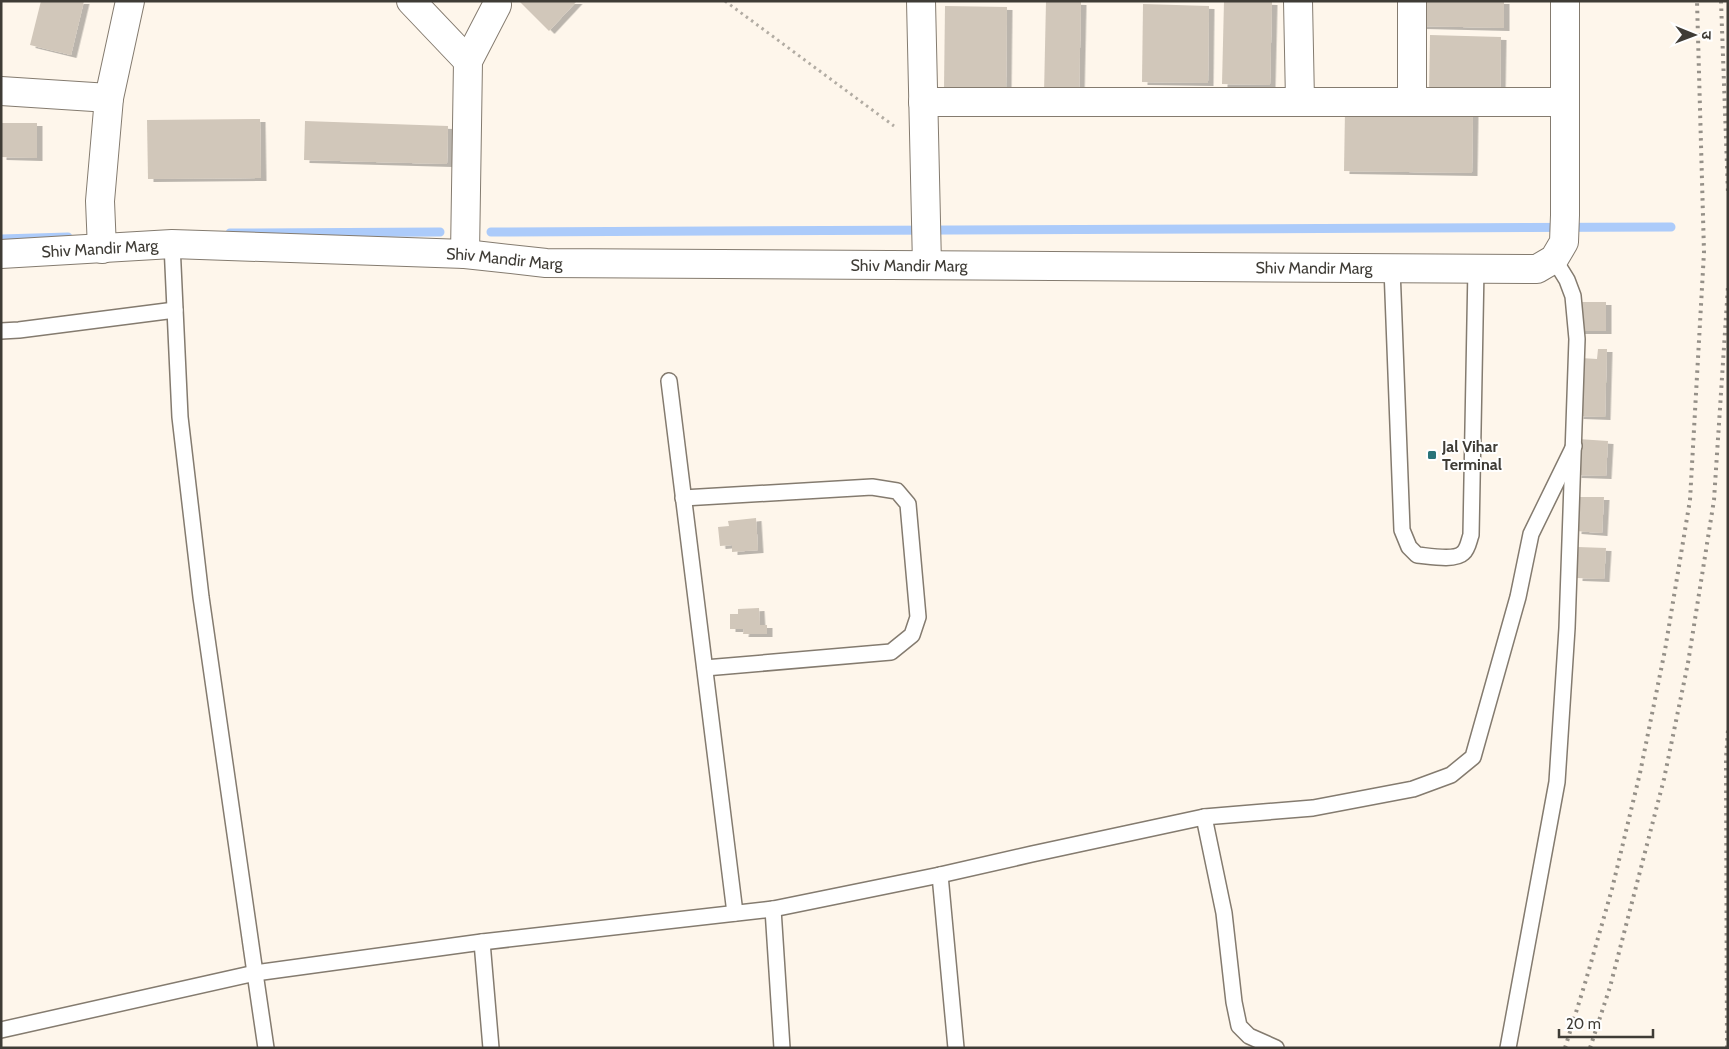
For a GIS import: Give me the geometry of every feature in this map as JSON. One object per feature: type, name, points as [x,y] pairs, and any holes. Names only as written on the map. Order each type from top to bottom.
[{"type":"street","points":[[102,249],[100,201],[109,98],[130,1]]},
{"type":"street","points":[[411,1],[468,61]]},
{"type":"street","points":[[921,1],[927,243]]},
{"type":"street","points":[[1298,1],[1300,101]]},
{"type":"street","points":[[1412,1],[1412,102]]},
{"type":"street","points":[[1559,250],[1565,215],[1565,1]]},
{"type":"street","points":[[465,254],[468,61],[497,5]]},
{"type":"street","points":[[1,91],[109,98]]},
{"type":"street","points":[[923,102],[1565,102]]},
{"type":"street","name":"Shiv Mandir Marg","points":[[1,254],[172,244],[465,254],[546,263],[927,243],[1392,268],[1537,269],[1559,250]]},
{"type":"lane","points":[[172,244],[180,417],[201,597],[266,1048]]},
{"type":"lane","points":[[1508,1048],[1558,782],[1567,628],[1577,339],[1573,296],[1559,250]]},
{"type":"lane","points":[[1392,268],[1402,530],[1409,547],[1417,555],[1453,557],[1465,552],[1471,535],[1476,268]]},
{"type":"lane","points":[[1,330],[19,330],[175,310]]},
{"type":"lane","points":[[669,380],[736,913]]},
{"type":"lane","points":[[1,1030],[255,973],[482,942],[773,909],[940,875],[1204,817],[1313,808],[1413,789],[1451,775],[1473,757],[1518,597],[1531,534],[1574,446]]},
{"type":"lane","points":[[683,498],[872,487],[897,492],[908,504],[918,617],[912,635],[891,652],[704,668]]},
{"type":"lane","points":[[1204,817],[1224,913],[1234,1002],[1239,1026],[1249,1042],[1276,1048]]},
{"type":"lane","points":[[940,875],[956,1048]]},
{"type":"lane","points":[[773,909],[782,1048]]},
{"type":"lane","points":[[482,942],[491,1048]]},
{"type":"path","points":[[726,1],[924,148]]},
{"type":"building","points":[[41,1],[84,1],[71,55],[30,45]]},
{"type":"building","points":[[519,1],[577,1],[549,31]]},
{"type":"building","points":[[1046,1],[1081,2],[1079,95],[1044,94]]},
{"type":"building","points":[[1224,1],[1272,2],[1270,85],[1222,84]]},
{"type":"building","points":[[1421,1],[1504,1],[1504,28],[1420,26]]},
{"type":"building","points":[[1143,4],[1209,6],[1208,83],[1142,82]]},
{"type":"building","points":[[945,6],[1007,7],[1006,90],[944,89]]},
{"type":"building","points":[[1430,35],[1501,37],[1500,94],[1429,93]]},
{"type":"building","points":[[1345,110],[1473,112],[1472,173],[1344,171]]},
{"type":"building","points":[[260,119],[261,178],[148,179],[147,120]]},
{"type":"building","points":[[305,121],[448,126],[447,164],[304,160]]},
{"type":"building","points":[[1,123],[37,123],[37,158],[1,157]]},
{"type":"building","points":[[1577,302],[1606,302],[1606,331],[1577,331]]},
{"type":"building","points":[[1598,349],[1607,349],[1605,417],[1578,416],[1581,358],[1597,359]]},
{"type":"building","points":[[1578,439],[1608,441],[1606,476],[1576,475]]},
{"type":"building","points":[[1578,497],[1604,497],[1602,533],[1576,531]]},
{"type":"building","points":[[756,518],[758,550],[732,552],[732,545],[720,546],[718,527],[729,526],[728,521]]},
{"type":"building","points":[[1578,547],[1606,548],[1604,579],[1577,578]]},
{"type":"building","points":[[759,608],[760,625],[767,625],[767,634],[743,634],[744,629],[730,629],[730,614],[738,614],[738,609]]},
{"type":"waterway","points":[[491,232],[1671,227]]},
{"type":"waterway","points":[[230,233],[440,232]]},
{"type":"waterway","points":[[1,239],[68,237]]},
{"type":"railway","points":[[1565,1048],[1612,889],[1640,773],[1665,650],[1690,500],[1704,252],[1697,1]]},
{"type":"railway","points":[[1721,1],[1728,193]]},
{"type":"railway","points":[[1590,1048],[1610,987],[1664,779],[1688,663],[1714,500],[1728,286]]},
{"type":"railway","points":[[1727,1048],[1726,758],[1728,730]]},
{"type":"place","name":"Jal Vihar Terminal","points":[[1432,455]]}]
